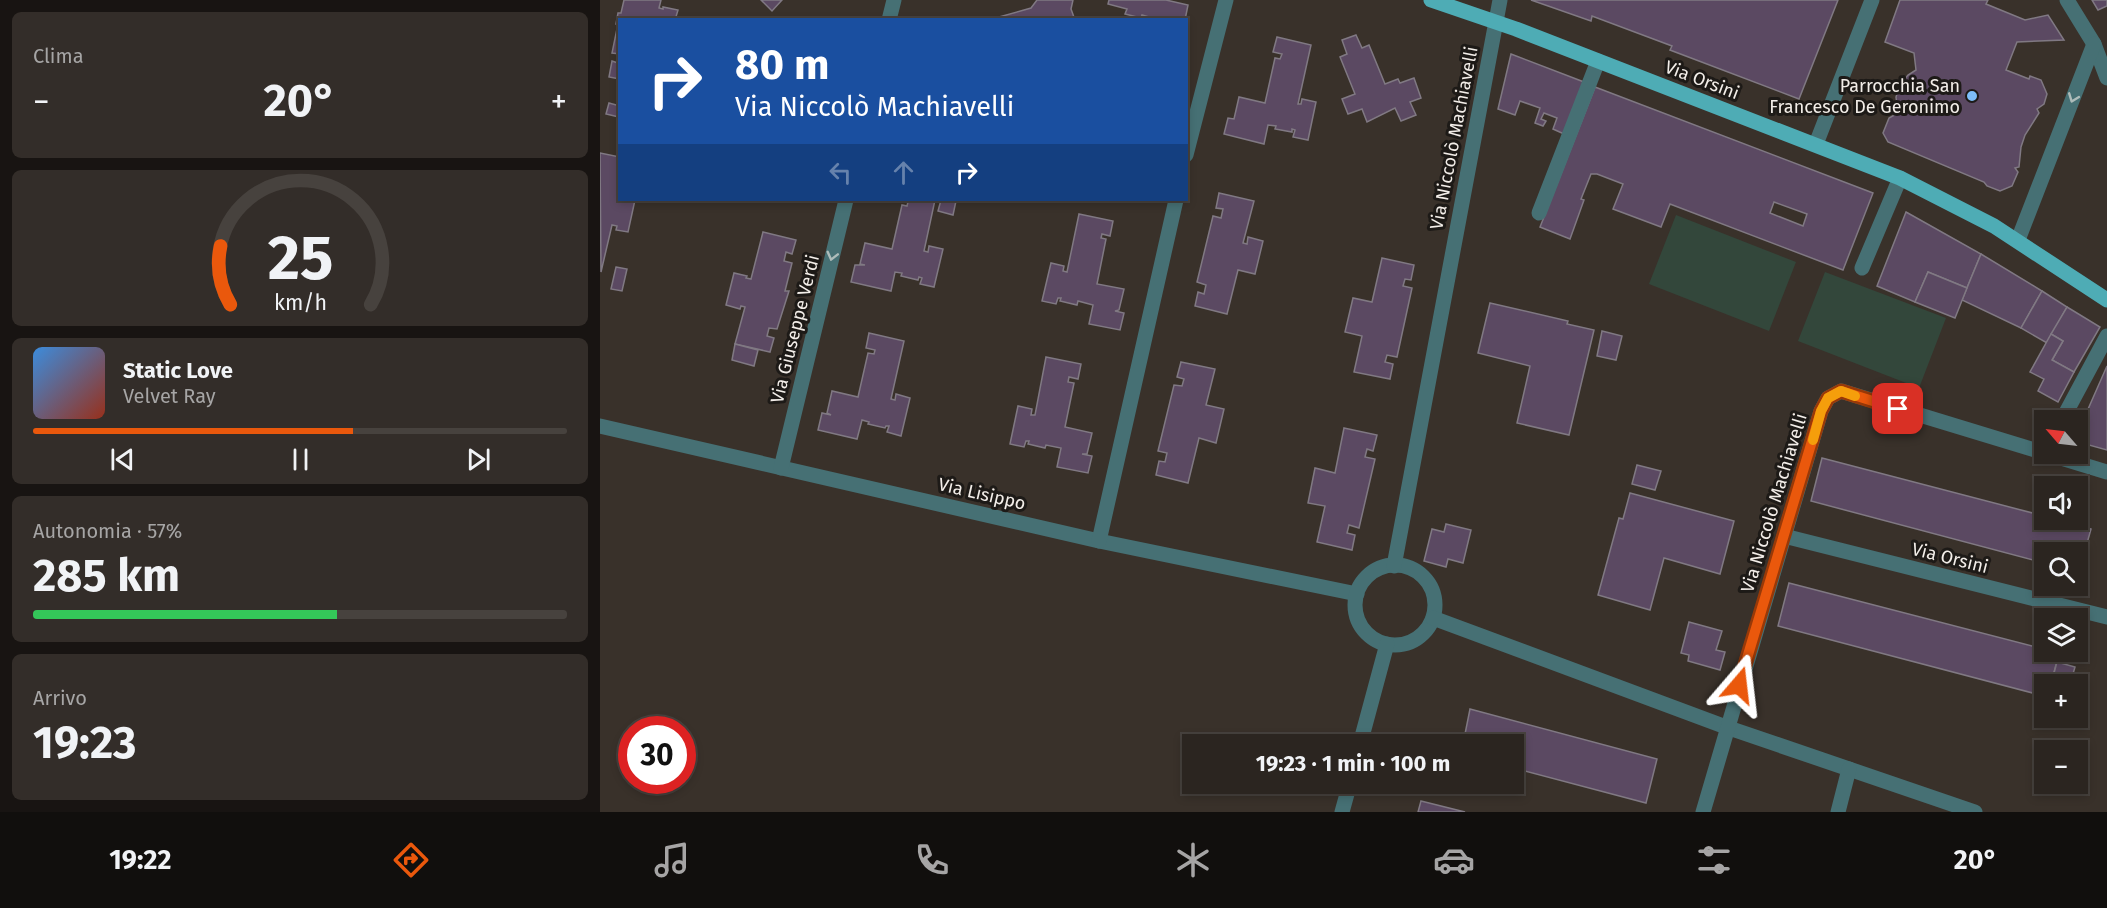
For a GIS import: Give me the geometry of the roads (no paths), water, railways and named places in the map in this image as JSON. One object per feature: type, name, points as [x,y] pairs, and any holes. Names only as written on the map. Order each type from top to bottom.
[{"type":"main road","name":"Via Orsini","points":[[1431,0],[1598,61],[1900,178],[2018,240],[2107,300]]},
{"type":"street","points":[[890,18],[894,0]]},
{"type":"street","points":[[1188,147],[1226,0]]},
{"type":"street","name":"Via Niccolò Machiavelli","points":[[1394,566],[1500,0]]},
{"type":"street","points":[[1816,144],[1872,0]]},
{"type":"street","points":[[2067,0],[2101,41],[2107,78]]},
{"type":"street","points":[[2018,240],[2101,41]]},
{"type":"street","points":[[1539,213],[1598,61]]},
{"type":"street","points":[[1862,268],[1900,178]]},
{"type":"street","name":"Via Giuseppe Verdi","points":[[782,468],[846,201]]},
{"type":"street","points":[[1099,541],[1176,201]]},
{"type":"street","points":[[2067,410],[2107,336]]},
{"type":"street","name":"Via Niccolò Machiavelli","points":[[1702,812],[1821,411],[1828,398],[1841,391],[2034,450]]},
{"type":"street","name":"Via Lisippo","points":[[600,426],[1099,541],[1357,594]]},
{"type":"street","name":"Via Niccolò Machiavelli","points":[[2081,464],[2107,472]]},
{"type":"street","name":"Via Orsini","points":[[1784,536],[2107,617]]},
{"type":"street","points":[[1394,566],[1407,567],[1419,572],[1427,581],[1436,605],[1428,629],[1418,638],[1406,644],[1387,644],[1369,635],[1363,628],[1356,609],[1357,594],[1363,583],[1371,574],[1382,568],[1394,566]]},
{"type":"street","points":[[1433,618],[1726,728],[1975,812]]},
{"type":"street","points":[[1363,734],[1387,644]]},
{"type":"street","points":[[1838,812],[1849,769]]},
{"type":"street","points":[[1342,812],[1347,794]]},
{"type":"place","name":"Parrocchia San Francesco De Geronimo","points":[[1972,96]]}]
